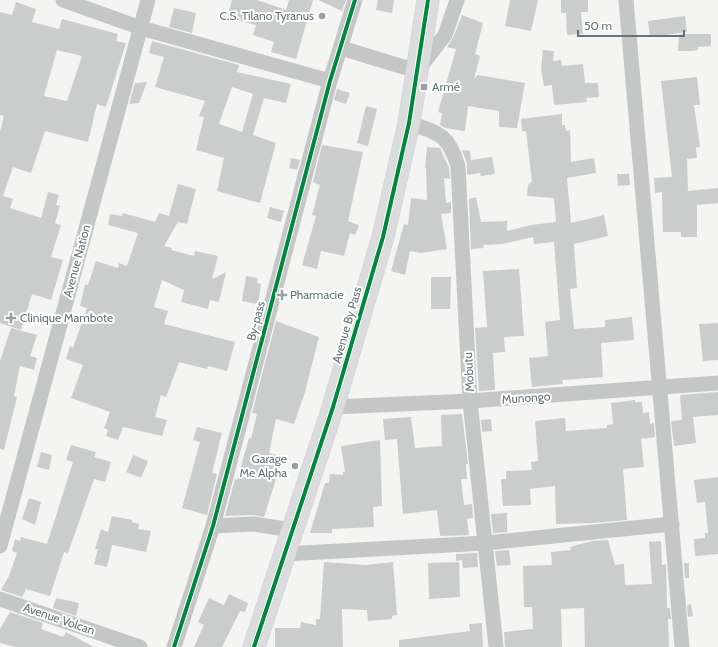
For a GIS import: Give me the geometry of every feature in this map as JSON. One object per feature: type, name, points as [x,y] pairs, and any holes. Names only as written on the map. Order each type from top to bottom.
[{"type":"highway","name":"Avenue By Pass","points":[[254,647],[333,407],[383,237],[409,123],[428,0]]},
{"type":"street","points":[[63,0],[141,28],[330,81]]},
{"type":"street","name":"Avenue Nation","points":[[0,546],[148,0]]},
{"type":"street","name":"By-pass","points":[[174,647],[213,526],[330,81],[355,0]]},
{"type":"street","points":[[341,48],[417,71],[445,35],[457,0]]},
{"type":"street","points":[[626,0],[682,647]]},
{"type":"street","name":"Mobutu","points":[[409,123],[438,133],[453,148],[458,166],[470,401],[496,647]]},
{"type":"street","name":"Munongo","points":[[333,407],[470,401],[660,389],[718,383]]},
{"type":"street","points":[[213,526],[254,524],[292,530]]},
{"type":"street","points":[[284,554],[486,542],[672,524]]},
{"type":"street","name":"Avenue Volcan","points":[[0,599],[140,647]]},
{"type":"building","points":[[232,0],[257,0],[286,10],[289,0],[313,0],[296,59],[271,52],[274,42],[253,35],[256,25],[227,18]]},
{"type":"building","points":[[318,0],[346,0],[342,11]]},
{"type":"building","points":[[378,0],[394,0],[392,13],[376,10]]},
{"type":"building","points":[[510,0],[538,0],[531,31],[505,26]]},
{"type":"building","points":[[561,0],[588,0],[588,12],[581,12],[583,34],[567,35],[566,13],[561,13]]},
{"type":"building","points":[[16,2],[36,9],[32,22],[59,29],[62,19],[118,34],[116,41],[126,43],[106,107],[97,104],[88,142],[45,131],[31,173],[13,167],[3,196],[13,199],[10,208],[41,218],[48,192],[59,195],[56,205],[60,206],[55,223],[61,225],[51,257],[63,260],[51,300],[32,294],[21,330],[0,323],[0,131],[4,116],[0,115],[0,12],[12,15]],"holes":[[[57,50],[82,56],[67,101],[44,96]]]},
{"type":"building","points":[[174,8],[196,13],[192,33],[169,27]]},
{"type":"building","points":[[462,15],[483,23],[475,54],[480,56],[474,79],[478,75],[525,83],[517,128],[499,127],[499,111],[468,106],[465,131],[445,128],[440,125],[442,113],[438,112],[456,49],[447,47],[453,38]]},
{"type":"building","points":[[685,16],[687,32],[650,37],[648,21]]},
{"type":"building","points":[[679,34],[711,34],[711,46],[698,47],[698,50],[692,51],[678,51]]},
{"type":"building","points":[[152,41],[239,65],[237,72],[291,84],[286,103],[264,98],[253,135],[276,143],[260,203],[217,191],[224,158],[196,150],[204,117],[199,116],[205,101],[155,87],[164,57],[149,53]],"holes":[[[232,87],[253,94],[242,132],[219,124]]]},
{"type":"building","points":[[543,50],[554,51],[553,61],[561,60],[562,66],[583,64],[585,83],[598,83],[599,97],[586,98],[587,102],[554,105],[552,85],[544,86],[541,69]]},
{"type":"building","points":[[697,77],[700,105],[694,105],[700,147],[696,147],[697,158],[687,159],[688,191],[718,188],[718,203],[697,205],[697,237],[681,237],[681,232],[663,232],[662,192],[655,193],[654,178],[672,177],[661,81]]},
{"type":"building","points":[[147,82],[139,103],[129,104],[135,83]]},
{"type":"building","points":[[337,89],[350,93],[346,104],[334,100]]},
{"type":"building","points":[[366,106],[377,109],[368,146],[357,143]]},
{"type":"building","points":[[562,114],[562,125],[565,125],[566,131],[570,130],[571,162],[594,158],[596,173],[567,178],[571,223],[604,215],[608,236],[574,244],[577,288],[570,289],[574,329],[605,327],[605,320],[632,317],[634,340],[601,343],[603,377],[562,380],[563,384],[532,387],[529,358],[548,356],[545,322],[560,320],[554,242],[534,244],[533,237],[503,244],[483,245],[484,248],[471,249],[469,199],[476,197],[481,222],[507,221],[507,231],[531,225],[556,222],[554,198],[527,196],[528,185],[532,182],[526,131],[522,131],[521,119]]},
{"type":"building","points":[[322,145],[363,152],[348,221],[359,225],[355,235],[350,233],[344,256],[321,251],[317,269],[302,265],[316,216],[312,215],[320,185],[313,182]]},
{"type":"building","points":[[427,147],[440,148],[449,168],[450,179],[444,178],[446,203],[451,202],[451,213],[441,214],[447,249],[421,253],[410,251],[405,275],[391,271],[404,224],[408,225],[411,198],[427,200],[425,168]]},
{"type":"building","points":[[462,150],[470,151],[471,160],[492,157],[495,174],[481,176],[480,173],[467,175],[467,163]]},
{"type":"building","points":[[291,158],[300,160],[297,170],[289,168]]},
{"type":"building","points":[[617,174],[629,174],[630,185],[618,186]]},
{"type":"building","points":[[178,184],[196,189],[187,224],[178,222],[164,246],[172,248],[171,250],[194,256],[195,251],[218,256],[212,279],[226,272],[219,302],[210,300],[208,309],[181,302],[184,290],[162,280],[154,307],[168,311],[164,324],[235,342],[227,371],[208,366],[207,369],[179,362],[166,397],[161,395],[155,417],[167,420],[162,436],[123,427],[118,440],[106,436],[108,430],[104,428],[110,412],[71,398],[83,365],[66,359],[70,346],[73,348],[87,308],[80,306],[85,285],[88,285],[96,261],[118,268],[119,263],[127,266],[138,233],[108,225],[110,214],[122,216],[123,213],[155,222],[159,213],[169,216]]},
{"type":"building","points":[[270,207],[284,211],[281,222],[267,218]]},
{"type":"building","points":[[519,269],[524,336],[504,337],[505,352],[493,353],[495,390],[479,391],[475,328],[487,327],[483,271]]},
{"type":"building","points":[[246,276],[258,278],[257,283],[261,284],[258,304],[242,301]]},
{"type":"building","points":[[431,277],[451,277],[450,309],[431,309]]},
{"type":"building","points":[[276,321],[319,337],[305,392],[294,424],[276,419],[269,453],[283,457],[264,517],[253,515],[225,516],[235,479],[237,480],[249,438],[251,439],[257,414],[252,413]]},
{"type":"building","points":[[718,323],[718,360],[703,361],[699,324]]},
{"type":"building","points":[[11,328],[37,335],[30,356],[37,358],[34,370],[20,366],[14,396],[17,397],[4,450],[0,449],[0,361]]},
{"type":"building","points":[[718,392],[718,415],[693,417],[696,443],[674,446],[671,421],[682,420],[680,395]]},
{"type":"building","points":[[635,400],[635,402],[642,402],[643,413],[649,412],[650,424],[654,423],[655,437],[641,439],[644,467],[623,469],[627,520],[556,524],[555,486],[530,489],[531,505],[503,506],[501,479],[506,479],[506,471],[532,470],[531,462],[538,461],[535,421],[565,418],[566,431],[607,428],[607,425],[613,424],[611,403]]},
{"type":"building","points":[[462,414],[468,464],[466,464],[467,479],[461,479],[464,505],[472,504],[473,518],[467,519],[469,535],[440,536],[437,510],[403,514],[397,439],[385,440],[383,419],[411,417],[415,448],[442,446],[441,415]]},
{"type":"building","points":[[491,419],[492,431],[482,432],[481,420]]},
{"type":"building","points":[[197,427],[222,433],[212,473],[217,474],[207,515],[182,508],[200,442],[193,440]]},
{"type":"building","points":[[380,440],[382,506],[373,507],[374,527],[332,529],[332,533],[310,533],[325,483],[329,483],[330,474],[343,475],[343,472],[345,472],[341,446]]},
{"type":"building","points":[[71,445],[96,452],[94,457],[111,462],[105,482],[94,479],[68,553],[64,552],[50,596],[26,589],[22,597],[1,590],[9,576],[17,553],[12,551],[15,539],[20,541],[21,537],[47,544],[73,462],[66,460]]},
{"type":"building","points":[[41,452],[52,455],[49,470],[37,467]]},
{"type":"building","points":[[133,455],[148,461],[141,478],[126,472]]},
{"type":"building","points":[[718,477],[718,554],[695,556],[694,539],[705,538],[705,533],[708,533],[705,502],[697,503],[694,480]]},
{"type":"building","points":[[29,498],[41,502],[35,525],[22,519]]},
{"type":"building","points":[[507,513],[507,532],[493,533],[491,514]]},
{"type":"building","points":[[112,516],[132,520],[132,522],[139,524],[138,529],[151,531],[146,552],[112,545],[107,567],[94,564],[98,549],[95,549],[101,529],[108,532]]},
{"type":"building","points":[[608,540],[615,565],[624,564],[625,585],[652,584],[649,542],[661,541],[662,565],[666,564],[667,608],[670,608],[671,619],[668,619],[669,647],[585,647],[584,608],[561,609],[562,647],[505,647],[504,632],[533,629],[532,607],[524,607],[523,566],[552,565],[551,552],[571,550],[570,547],[592,541]]},
{"type":"building","points":[[509,550],[511,565],[497,566],[495,551]]},
{"type":"building","points":[[477,553],[478,567],[463,568],[462,560],[456,561],[456,554]]},
{"type":"building","points":[[324,562],[366,565],[393,562],[397,615],[392,616],[392,619],[368,621],[367,610],[342,609],[343,647],[275,647],[275,628],[300,628],[301,622],[316,625],[316,619],[320,619]]},
{"type":"building","points":[[459,562],[460,597],[429,599],[428,563]]},
{"type":"building","points":[[684,563],[689,563],[689,578],[685,578]]},
{"type":"building","points":[[229,594],[248,603],[245,612],[240,611],[222,647],[194,647],[204,625],[198,622],[209,598],[224,605]]},
{"type":"building","points":[[56,598],[79,603],[76,616],[53,608]]},
{"type":"building","points":[[691,604],[693,616],[688,617],[687,605]]},
{"type":"building","points":[[10,612],[43,623],[41,629],[63,637],[66,632],[94,647],[15,647],[0,643],[0,629]]},
{"type":"building","points":[[482,623],[483,647],[399,647],[399,640],[470,631],[469,624]]},
{"type":"cycle path","points":[[174,647],[213,526],[330,81],[355,0]]},
{"type":"cycle path","points":[[254,647],[333,407],[383,237],[409,123],[428,0]]},
{"type":"place","name":"C.S. Tilano Tyranus","points":[[322,16]]},
{"type":"place","name":"Armé","points":[[424,87]]},
{"type":"place","name":"Pharmacie","points":[[282,295]]},
{"type":"place","name":"Clinique Mambote","points":[[11,318]]},
{"type":"place","name":"Garage Me Alpha","points":[[295,466]]}]
